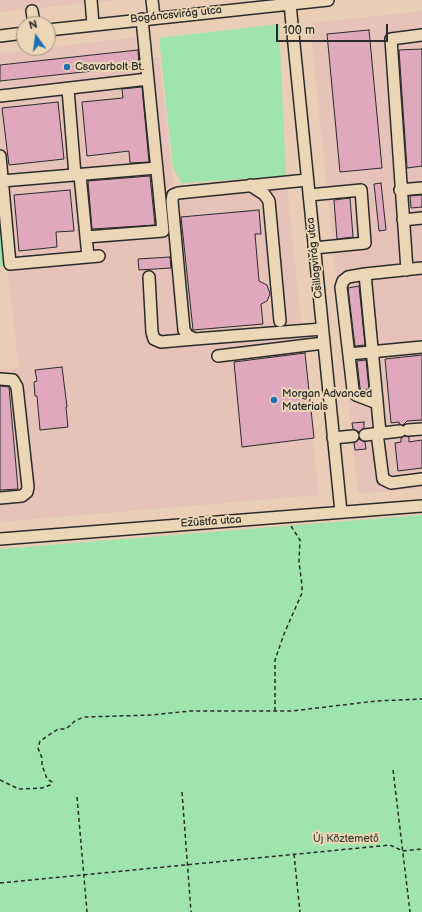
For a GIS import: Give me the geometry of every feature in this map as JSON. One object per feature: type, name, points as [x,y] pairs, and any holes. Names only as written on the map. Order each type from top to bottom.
[{"type":"street","points":[[91,0],[93,24]]},
{"type":"street","points":[[152,0],[154,18]]},
{"type":"street","name":"Bogáncsvirág utca","points":[[56,29],[269,3],[290,4],[328,0]]},
{"type":"street","name":"Csillagvirág utca","points":[[290,4],[341,512]]},
{"type":"street","points":[[32,11],[33,16]]},
{"type":"street","points":[[86,237],[163,231],[142,19]]},
{"type":"street","points":[[0,36],[16,34]]},
{"type":"street","points":[[407,270],[400,190],[391,39],[422,35]]},
{"type":"street","points":[[0,96],[148,79]]},
{"type":"street","points":[[0,156],[10,264],[93,257],[86,237],[77,175],[68,89]]},
{"type":"street","points":[[2,181],[157,168]]},
{"type":"street","points":[[195,339],[188,336],[184,330],[172,198],[178,192],[307,180]]},
{"type":"street","points":[[250,185],[264,194],[270,201],[280,321]]},
{"type":"street","points":[[400,190],[422,188]]},
{"type":"street","points":[[309,196],[361,190],[365,243],[314,248]]},
{"type":"street","points":[[403,220],[422,218]]},
{"type":"street","points":[[377,404],[354,392],[341,287],[343,281],[348,277],[422,268]]},
{"type":"street","points":[[365,274],[383,479],[391,483],[422,480]]},
{"type":"street","points":[[149,277],[152,332],[154,339],[161,342],[322,328]]},
{"type":"street","points":[[218,356],[324,343]]},
{"type":"street","points":[[349,354],[422,348]]},
{"type":"street","points":[[0,380],[13,380],[17,387],[28,487],[27,492],[22,496],[0,498]]},
{"type":"street","points":[[365,434],[422,429]]},
{"type":"street","points":[[333,438],[353,436]]},
{"type":"street","name":"Ezüstfa utca","points":[[0,539],[422,506]]},
{"type":"path","points":[[276,711],[274,684],[275,660],[284,634],[302,593],[299,562],[300,540],[291,526],[298,516]]},
{"type":"path","points":[[0,780],[19,789],[47,787],[52,783],[47,779],[42,765],[42,758],[38,748],[41,739],[58,729],[66,729],[80,718],[110,718],[152,715],[190,710],[276,711],[324,709],[376,701],[422,699]]},
{"type":"path","points":[[394,770],[410,912]]},
{"type":"path","points":[[182,792],[191,912]]},
{"type":"path","points":[[77,797],[87,912]]},
{"type":"path","points":[[0,883],[390,845],[403,851],[422,849]]},
{"type":"path","points":[[294,854],[300,912]]},
{"type":"shaded area","points":[[0,0],[120,0],[0,12]]},
{"type":"shaded area","points":[[422,11],[422,488],[358,494],[310,23]]},
{"type":"shaded area","points":[[137,37],[140,60],[159,58],[174,189],[286,176],[319,495],[0,522],[0,370],[19,368],[0,212],[0,53],[16,51],[16,56],[56,56],[56,46]]},
{"type":"green space","points":[[279,24],[286,176],[182,183],[173,168],[159,38]]},
{"type":"green space","points":[[0,227],[4,266],[0,266]]},
{"type":"green space","name":"Új Köztemető","points":[[422,515],[422,912],[0,912],[0,549]]},
{"type":"building","points":[[369,30],[382,168],[340,172],[327,34]]},
{"type":"building","points":[[422,49],[422,166],[407,168],[399,50]]},
{"type":"building","points":[[138,50],[139,66],[0,81],[0,65]]},
{"type":"building","points":[[142,87],[149,162],[130,163],[129,151],[87,156],[82,102],[123,98],[122,89]]},
{"type":"building","points":[[58,102],[64,159],[9,165],[2,108]]},
{"type":"building","points":[[150,176],[155,225],[92,229],[88,181]]},
{"type":"building","points":[[381,183],[386,230],[379,231],[374,184]]},
{"type":"building","points":[[70,190],[74,231],[56,232],[57,247],[19,251],[14,195]]},
{"type":"building","points":[[422,195],[422,207],[411,208],[410,196]]},
{"type":"building","points":[[350,198],[353,237],[337,239],[334,200]]},
{"type":"building","points":[[259,210],[261,234],[255,234],[259,281],[267,285],[270,294],[267,301],[261,304],[263,324],[193,330],[181,217]]},
{"type":"building","points":[[170,257],[171,268],[139,270],[138,259]]},
{"type":"building","points":[[359,286],[365,345],[355,346],[348,288]]},
{"type":"building","name":"Morgan Advanced Materials","points":[[305,353],[314,438],[242,447],[234,362]]},
{"type":"building","points":[[422,355],[422,420],[407,421],[403,425],[399,424],[399,422],[391,423],[385,359]]},
{"type":"building","points":[[366,360],[369,389],[362,390],[360,388],[357,361]]},
{"type":"building","points":[[62,367],[68,427],[40,430],[37,396],[35,396],[34,382],[37,381],[35,370]]},
{"type":"building","points":[[0,386],[9,387],[18,489],[0,490]]},
{"type":"building","points":[[364,422],[364,428],[359,432],[353,429],[352,423]]},
{"type":"building","points":[[405,436],[409,437],[409,442],[422,440],[422,468],[398,471],[395,443],[401,442],[401,438]]},
{"type":"building","points":[[359,439],[365,442],[366,449],[355,450],[354,443]]},
{"type":"place","name":"Csavarbolt Bt.","points":[[67,67]]},
{"type":"place","name":"Morgan Advanced Materials","points":[[274,400]]}]
